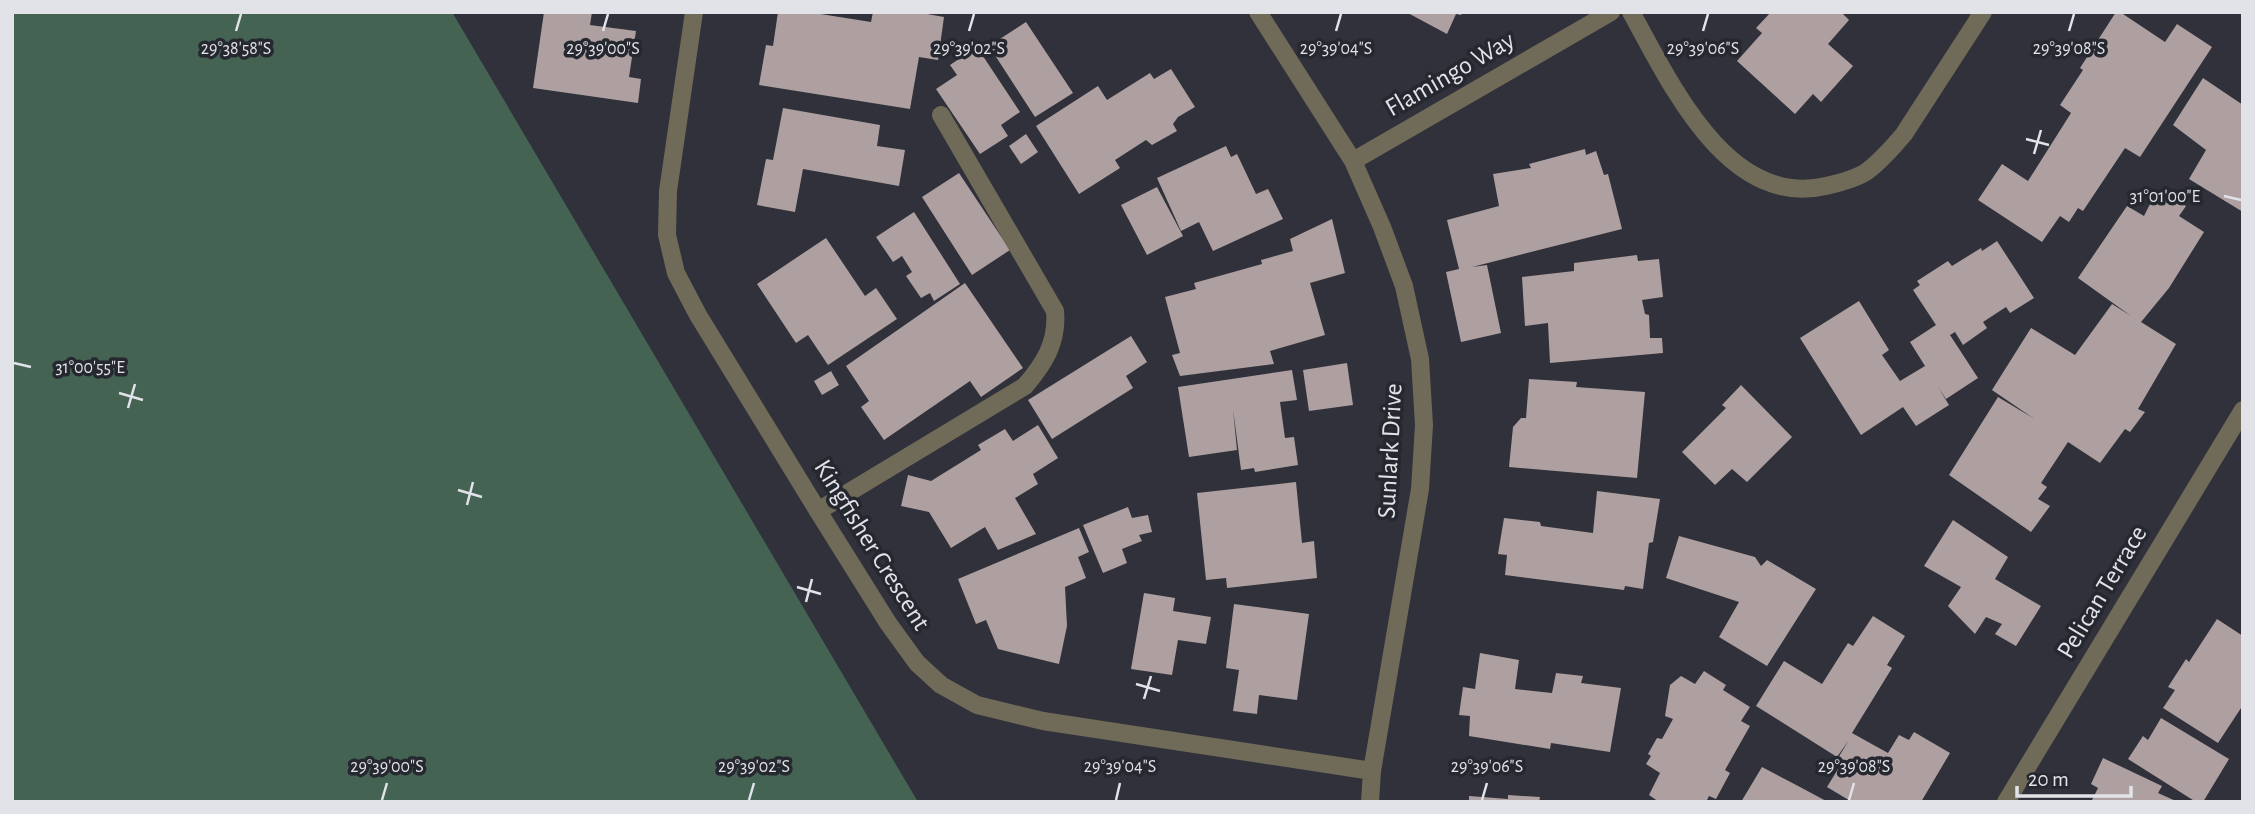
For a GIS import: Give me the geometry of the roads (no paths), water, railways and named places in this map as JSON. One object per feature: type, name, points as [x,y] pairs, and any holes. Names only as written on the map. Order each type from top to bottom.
[{"type":"street","name":"Kingfisher Crescent","points":[[694,12],[668,191],[667,231],[676,273],[698,314],[818,511],[916,663],[941,685],[977,705],[1043,721],[1372,771]]},
{"type":"street","name":"Sunlark Drive","points":[[1258,12],[1353,161],[1404,286],[1420,359],[1424,425],[1420,489],[1372,771],[1370,802]]},
{"type":"street","name":"Flamingo Way","points":[[1353,161],[1611,12]]},
{"type":"street","points":[[1631,12],[1683,104],[1715,145],[1745,170],[1778,187],[1809,190],[1839,183],[1866,172],[1889,150],[1904,134],[1983,12]]},
{"type":"street","points":[[818,511],[1025,386],[1042,366],[1056,329],[1055,312],[941,115]]},
{"type":"street","name":"Pelican Terrace","points":[[2006,802],[2243,410]]}]
